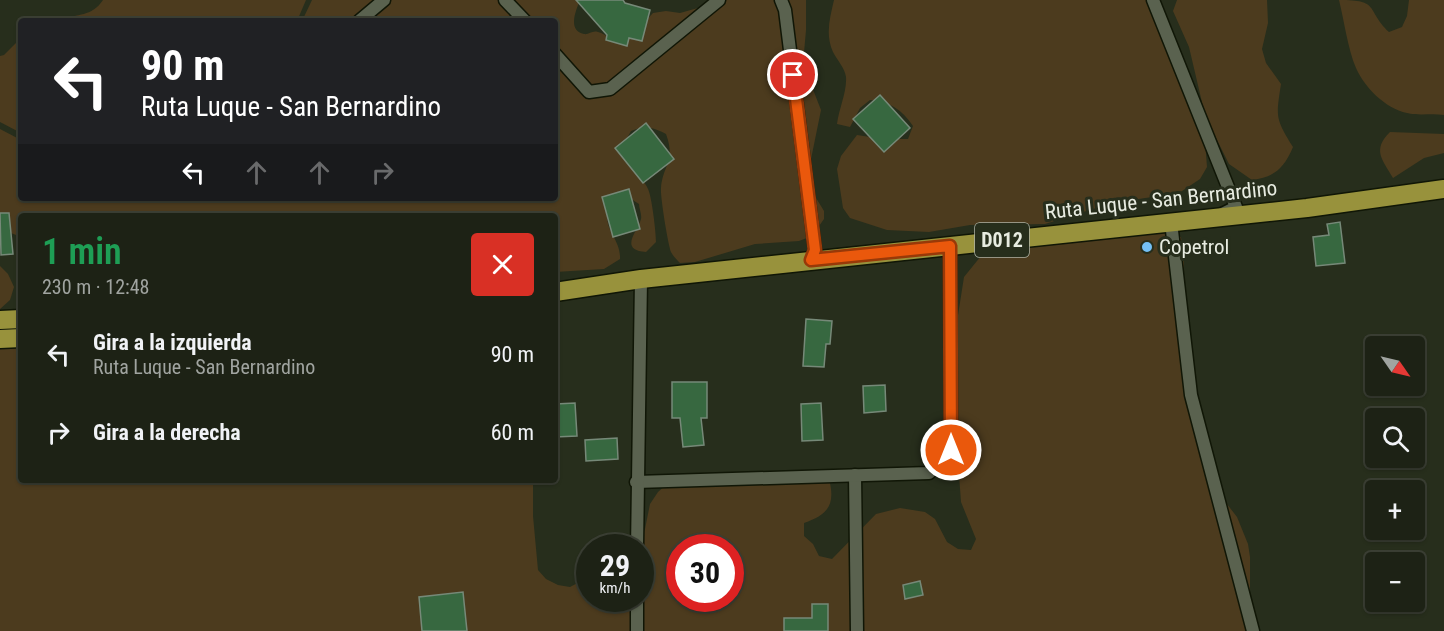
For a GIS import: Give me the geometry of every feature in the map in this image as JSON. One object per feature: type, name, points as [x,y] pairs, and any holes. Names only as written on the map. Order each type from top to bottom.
[{"type":"main road","name":"Ruta Luque - San Bernardino","points":[[558,291],[811,260],[1307,208],[1444,189]]},
{"type":"main road","points":[[0,320],[18,319]]},
{"type":"main road","points":[[0,339],[18,338]]},
{"type":"street","points":[[363,18],[384,0]]},
{"type":"street","points":[[506,0],[522,18]]},
{"type":"street","points":[[558,57],[590,92],[610,89],[719,0]]},
{"type":"street","points":[[781,0],[785,10],[815,250],[811,260]]},
{"type":"street","points":[[1153,0],[1236,207],[1216,217]]},
{"type":"street","points":[[1171,222],[1191,395],[1253,631]]},
{"type":"street","points":[[636,482],[929,473],[951,450],[950,246]]},
{"type":"street","points":[[637,534],[641,279]]},
{"type":"street","points":[[855,476],[857,631]]},
{"type":"street","points":[[637,612],[637,631]]},
{"type":"shaded area","points":[[103,0],[306,0],[298,18],[67,18],[89,12]]},
{"type":"shaded area","points":[[312,0],[580,0],[574,20],[576,29],[584,34],[598,32],[611,39],[635,32],[653,13],[666,11],[680,13],[705,6],[714,0],[806,0],[803,64],[821,110],[808,174],[810,188],[824,211],[824,219],[812,236],[799,241],[755,244],[695,262],[680,263],[671,252],[662,200],[661,188],[669,157],[669,143],[666,134],[645,127],[631,131],[621,149],[627,162],[648,189],[655,223],[656,242],[646,252],[633,248],[632,239],[641,219],[639,204],[628,197],[609,204],[607,221],[618,245],[620,259],[604,269],[558,272],[558,213],[18,213],[18,236],[11,233],[0,234],[0,129],[18,138],[18,201],[558,201],[558,18],[303,18]]},
{"type":"shaded area","points":[[834,0],[1156,0],[1163,42],[1187,90],[1205,141],[1207,167],[1200,179],[1179,193],[1112,203],[1045,224],[970,225],[929,232],[887,230],[850,218],[843,208],[837,169],[841,156],[857,135],[883,139],[908,139],[913,126],[895,107],[884,102],[870,100],[860,108],[850,127],[837,124],[846,77],[829,39]]},
{"type":"shaded area","points":[[1177,0],[1267,0],[1268,23],[1262,49],[1266,63],[1281,84],[1278,117],[1293,147],[1286,161],[1273,174],[1252,180],[1229,164],[1205,115],[1189,47],[1173,11]]},
{"type":"shaded area","points":[[1339,0],[1352,0],[1367,4],[1389,32],[1402,27],[1407,16],[1409,0],[1444,0],[1444,115],[1412,114],[1399,110],[1391,107],[1370,90],[1353,61]]},
{"type":"shaded area","points":[[18,41],[18,131],[0,122],[0,56]]},
{"type":"shaded area","points":[[1390,132],[1444,134],[1444,153],[1424,158],[1393,178],[1382,160],[1380,149]]},
{"type":"shaded area","points":[[1143,229],[1169,232],[1181,237],[1184,264],[1178,326],[1213,486],[1237,517],[1248,544],[1253,631],[639,631],[642,612],[654,612],[654,534],[643,534],[650,504],[658,492],[677,475],[716,473],[755,480],[777,473],[806,470],[818,474],[830,483],[830,504],[818,517],[804,523],[804,536],[813,544],[819,556],[832,559],[876,514],[900,508],[925,512],[935,519],[947,542],[958,549],[971,550],[976,539],[961,502],[956,433],[956,328],[964,277],[981,256],[1005,248]]},
{"type":"shaded area","points":[[0,266],[8,274],[14,287],[10,300],[0,309]]},
{"type":"shaded area","points":[[18,344],[18,483],[533,483],[533,516],[538,570],[546,579],[558,585],[570,587],[576,584],[576,612],[635,612],[635,631],[0,631],[0,346]]},
{"type":"building","points":[[576,0],[623,0],[625,3],[650,10],[642,41],[629,38],[627,46],[606,40],[607,35]]},
{"type":"building","points":[[880,95],[910,128],[884,152],[853,119]]},
{"type":"building","points":[[646,123],[674,159],[643,183],[615,148]]},
{"type":"building","points":[[629,189],[640,229],[613,237],[602,197]]},
{"type":"building","points":[[0,213],[9,213],[13,254],[1,255]]},
{"type":"building","points":[[1340,222],[1345,263],[1316,266],[1313,237],[1329,235],[1327,224]]},
{"type":"building","points":[[806,319],[832,321],[830,344],[826,344],[824,367],[803,366]]},
{"type":"building","points":[[672,382],[707,382],[707,418],[701,418],[704,445],[683,447],[680,418],[672,418]]},
{"type":"building","points":[[885,385],[886,411],[864,413],[863,386]]},
{"type":"building","points":[[575,403],[577,436],[558,437],[558,404]]},
{"type":"building","points":[[821,403],[823,440],[802,441],[801,404]]},
{"type":"building","points":[[617,438],[618,459],[586,461],[585,440]]},
{"type":"building","points":[[920,581],[923,595],[905,599],[903,585]]},
{"type":"building","points":[[463,592],[467,631],[422,631],[419,597]]},
{"type":"building","points":[[812,604],[828,604],[828,631],[784,631],[784,618],[812,618]]},
{"type":"place","name":"Copetrol","points":[[1147,247]]},
{"type":"route","points":[[793,75],[815,250],[811,260],[950,246],[951,450]]}]
